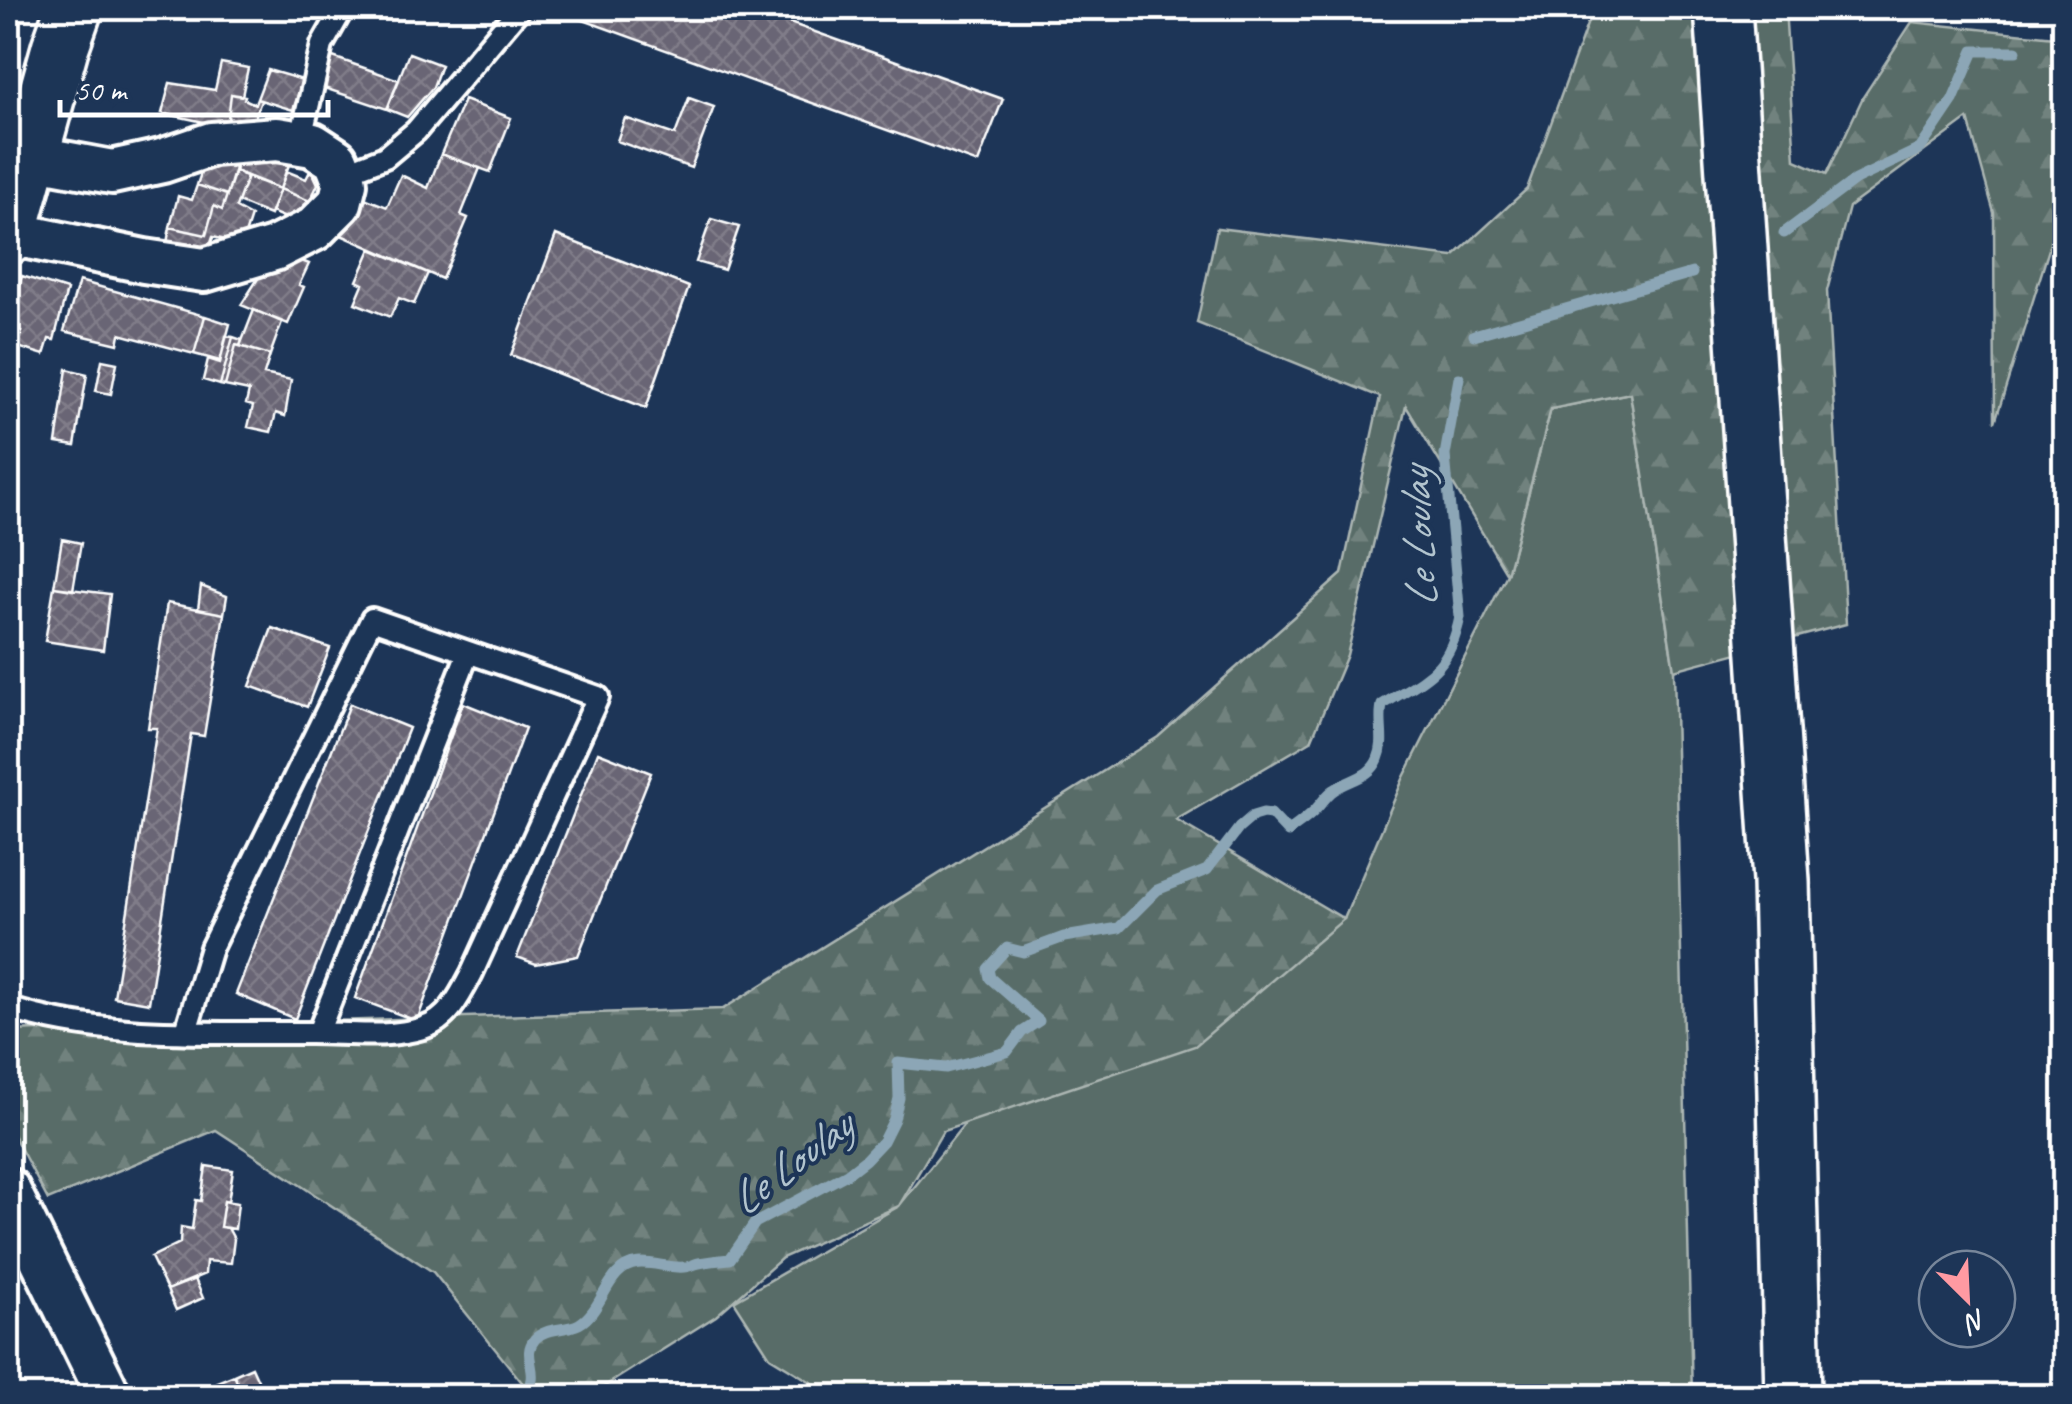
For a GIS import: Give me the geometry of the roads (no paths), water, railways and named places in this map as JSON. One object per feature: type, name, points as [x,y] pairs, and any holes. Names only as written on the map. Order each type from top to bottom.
[{"type":"main road","points":[[9,226],[74,8]]},
{"type":"main road","points":[[1722,8],[1781,881],[1793,1396]]},
{"type":"street","points":[[9,226],[144,261],[204,270],[274,249],[314,229],[340,204],[345,183],[336,160],[312,145],[277,140],[212,144],[112,172],[31,157]]},
{"type":"street","points":[[8,1190],[110,1396]]},
{"type":"lane","points":[[300,143],[322,45],[343,8]]},
{"type":"lane","points":[[342,174],[385,157],[416,132],[520,8]]},
{"type":"lane","points":[[8,1008],[105,1030],[390,1034],[426,1028],[454,1006],[472,973],[598,697],[372,620],[211,948],[186,1031]]},
{"type":"lane","points":[[318,1033],[468,653]]},
{"type":"waterway","name":"Le Loulay","points":[[1784,233],[1855,180],[1920,149],[1953,100],[1974,51],[2016,51]]},
{"type":"waterway","name":"Le Loulay","points":[[1474,335],[1692,273]]},
{"type":"waterway","name":"Le Loulay","points":[[523,1396],[532,1380],[529,1352],[535,1339],[585,1320],[624,1268],[640,1263],[686,1267],[730,1259],[755,1223],[847,1174],[865,1160],[883,1141],[894,1119],[899,1098],[898,1063],[946,1068],[1007,1052],[1022,1032],[1039,1021],[990,978],[988,969],[1007,948],[1023,952],[1064,937],[1119,928],[1157,890],[1207,870],[1253,816],[1271,814],[1288,832],[1331,792],[1370,770],[1380,752],[1382,705],[1423,680],[1442,662],[1460,617],[1445,455],[1459,378]]}]
